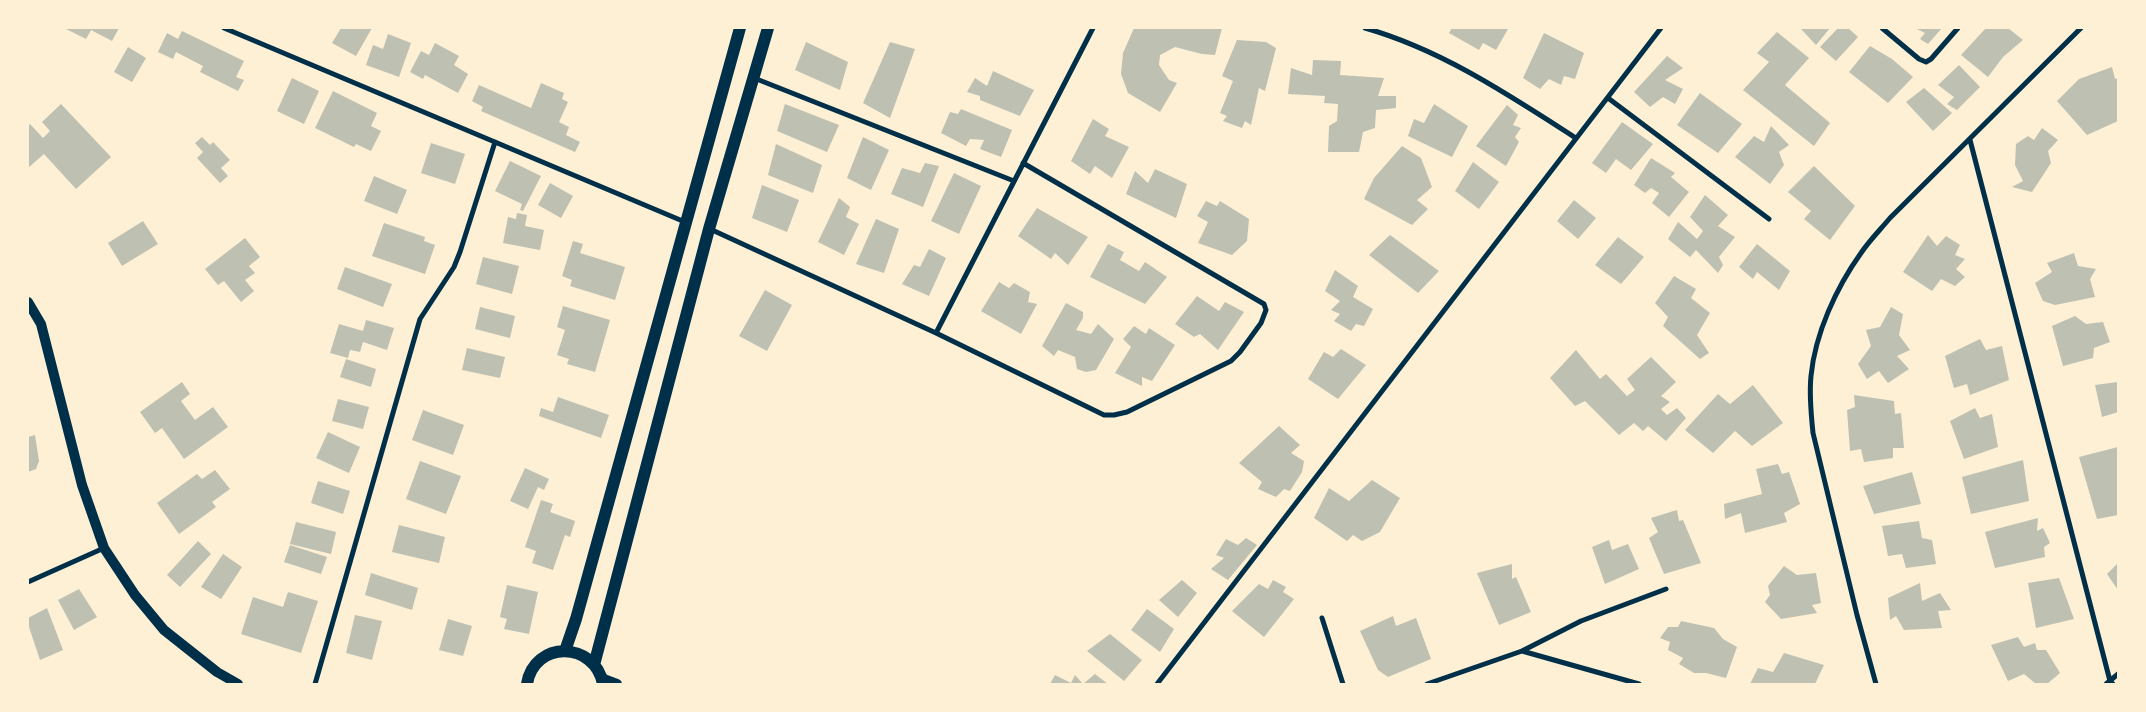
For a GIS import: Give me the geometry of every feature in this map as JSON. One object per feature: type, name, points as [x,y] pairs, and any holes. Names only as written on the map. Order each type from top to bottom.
[{"type":"main road","points":[[565,651],[576,619],[740,28]]},
{"type":"main road","points":[[594,665],[710,229],[768,28]]},
{"type":"main road","points":[[28,302],[41,324],[82,484],[104,548],[135,595],[164,630],[217,672],[238,684]]},
{"type":"main road","points":[[525,684],[532,670],[541,660],[552,653],[565,651],[583,656],[594,665],[602,681],[617,684]]},
{"type":"street","points":[[224,28],[685,222]]},
{"type":"street","points":[[936,332],[1093,28]]},
{"type":"street","points":[[1365,28],[1415,45],[1479,77],[1576,138]]},
{"type":"street","points":[[1390,35],[1392,28]]},
{"type":"street","points":[[1157,684],[1328,464],[1661,28]]},
{"type":"street","points":[[1882,28],[1919,59],[1926,62],[1931,59],[1958,28]]},
{"type":"street","points":[[1876,684],[1857,615],[1813,433],[1810,402],[1811,375],[1821,333],[1843,281],[1861,252],[1890,218],[2081,28]]},
{"type":"street","points":[[754,78],[1014,181]]},
{"type":"street","points":[[1608,98],[1769,219]]},
{"type":"street","points":[[1970,140],[2110,684]]},
{"type":"street","points":[[315,684],[420,319],[454,267],[495,142]]},
{"type":"street","points":[[710,229],[936,332],[1092,410],[1104,414],[1114,415],[1127,412],[1231,361],[1240,352],[1261,323],[1266,310],[1264,304],[1023,163]]},
{"type":"street","points":[[28,582],[104,548]]},
{"type":"street","points":[[1427,684],[1522,651],[1581,622],[1666,590]]},
{"type":"street","points":[[1322,618],[1343,684]]},
{"type":"street","points":[[1522,651],[1639,684]]},
{"type":"street","points":[[2110,684],[2118,674]]},
{"type":"building","points":[[67,28],[119,28],[112,41],[91,30],[86,39]]},
{"type":"building","points":[[341,28],[372,28],[356,56],[332,43]]},
{"type":"building","points":[[1134,28],[1222,28],[1215,55],[1202,54],[1175,47],[1160,55],[1159,65],[1169,80],[1177,83],[1160,112],[1128,93],[1121,74],[1123,53]]},
{"type":"building","points":[[1452,28],[1508,29],[1496,50],[1483,43],[1479,50],[1449,33]]},
{"type":"building","points":[[1802,28],[1830,28],[1816,45]]},
{"type":"building","points":[[1838,28],[1848,28],[1858,37],[1836,61],[1820,47]]},
{"type":"building","points":[[1915,28],[1942,28],[1928,44],[1920,39],[1925,33]]},
{"type":"building","points":[[1986,28],[2008,28],[2023,40],[2003,57],[1988,77],[1961,55]]},
{"type":"building","points":[[182,31],[244,61],[236,77],[244,80],[238,91],[200,72],[203,66],[176,52],[173,59],[158,52],[167,33],[178,39]]},
{"type":"building","points":[[1777,32],[1809,58],[1785,85],[1830,123],[1814,146],[1743,90],[1769,62],[1757,53]]},
{"type":"building","points":[[1544,33],[1584,53],[1575,79],[1564,76],[1561,85],[1549,79],[1540,89],[1523,78]]},
{"type":"building","points":[[388,34],[411,43],[399,77],[366,65],[373,45],[383,49]]},
{"type":"building","points":[[1237,40],[1266,42],[1276,48],[1265,91],[1259,88],[1251,125],[1245,121],[1242,128],[1223,121],[1227,116],[1220,113],[1233,81],[1222,76]]},
{"type":"building","points":[[806,42],[848,62],[840,90],[795,70]]},
{"type":"building","points":[[890,42],[915,49],[890,118],[863,103]]},
{"type":"building","points":[[435,43],[459,56],[454,65],[468,74],[458,93],[425,75],[423,79],[410,72],[421,51],[429,55]]},
{"type":"building","points":[[1870,46],[1892,59],[1913,77],[1888,103],[1849,72]]},
{"type":"building","points":[[128,47],[146,58],[132,82],[114,72]]},
{"type":"building","points":[[1667,56],[1683,68],[1665,80],[1683,89],[1675,104],[1663,97],[1650,107],[1634,92]]},
{"type":"building","points":[[1313,60],[1341,61],[1340,75],[1384,78],[1378,96],[1396,96],[1396,108],[1376,110],[1375,128],[1363,132],[1359,152],[1328,152],[1329,126],[1337,121],[1338,104],[1324,103],[1325,96],[1288,94],[1291,68],[1312,75]]},
{"type":"building","points":[[1959,65],[1980,87],[1957,110],[1947,104],[1954,97],[1938,85]]},
{"type":"building","points":[[2112,67],[2115,79],[2118,78],[2118,121],[2087,135],[2057,101],[2079,79]]},
{"type":"building","points":[[993,71],[1034,90],[1020,116],[980,100],[980,96],[967,92],[975,78],[987,86]]},
{"type":"building","points":[[292,78],[319,91],[304,124],[277,111]]},
{"type":"building","points":[[541,83],[564,93],[562,99],[568,102],[559,122],[569,127],[566,135],[580,142],[575,152],[481,111],[483,107],[472,101],[479,85],[531,108]]},
{"type":"building","points":[[1924,88],[1952,113],[1933,131],[1906,102]]},
{"type":"building","points":[[333,91],[377,113],[371,126],[381,131],[371,151],[356,144],[354,147],[315,128]]},
{"type":"building","points":[[1700,93],[1742,124],[1718,153],[1677,125]]},
{"type":"building","points":[[61,104],[111,157],[76,189],[44,154],[28,168],[28,126],[30,124],[43,138],[50,131],[42,122]]},
{"type":"building","points":[[785,104],[839,125],[827,152],[777,131]]},
{"type":"building","points":[[1434,104],[1468,126],[1452,157],[1408,136],[1414,119],[1424,123]]},
{"type":"building","points":[[1507,105],[1518,115],[1513,125],[1521,128],[1515,137],[1519,142],[1506,166],[1476,146]]},
{"type":"building","points":[[961,109],[1012,130],[1001,157],[980,149],[984,140],[970,139],[966,146],[941,133],[950,112],[958,114]]},
{"type":"building","points":[[1093,119],[1109,129],[1105,136],[1129,147],[1112,178],[1095,166],[1090,174],[1071,161]]},
{"type":"building","points":[[1622,122],[1653,144],[1631,170],[1616,159],[1606,173],[1592,163]]},
{"type":"building","points":[[1771,126],[1789,145],[1779,152],[1784,165],[1770,184],[1735,157],[1754,136],[1764,142]]},
{"type":"building","points":[[2042,128],[2058,140],[2048,151],[2051,163],[2032,192],[2012,187],[2023,181],[2015,165],[2016,144],[2028,136],[2034,140]]},
{"type":"building","points":[[202,137],[210,145],[213,142],[230,160],[221,168],[228,176],[220,183],[197,158],[203,152],[195,143]]},
{"type":"building","points":[[863,137],[889,150],[871,190],[847,178]]},
{"type":"building","points":[[431,143],[465,154],[455,184],[421,173]]},
{"type":"building","points":[[776,144],[822,165],[813,193],[768,175]]},
{"type":"building","points":[[1402,146],[1421,158],[1432,187],[1417,200],[1428,209],[1412,225],[1364,199],[1374,178]]},
{"type":"building","points":[[1651,158],[1675,173],[1671,177],[1689,192],[1669,217],[1652,203],[1659,193],[1651,188],[1645,193],[1634,185]]},
{"type":"building","points":[[510,161],[541,176],[523,211],[520,210],[522,204],[495,191]]},
{"type":"building","points":[[1473,162],[1499,182],[1479,209],[1455,191]]},
{"type":"building","points":[[925,163],[939,166],[923,207],[891,194],[902,168],[920,173]]},
{"type":"building","points":[[1814,166],[1855,206],[1830,240],[1804,219],[1811,211],[1788,192]]},
{"type":"building","points":[[1155,169],[1187,184],[1176,218],[1126,194],[1135,171],[1148,183]]},
{"type":"building","points":[[954,173],[981,186],[959,234],[931,221]]},
{"type":"building","points":[[374,176],[407,190],[397,214],[364,201]]},
{"type":"building","points":[[550,183],[573,196],[561,218],[538,205]]},
{"type":"building","points":[[762,185],[799,200],[787,232],[752,218]]},
{"type":"building","points":[[1705,195],[1728,215],[1718,226],[1735,237],[1719,257],[1723,265],[1718,273],[1696,250],[1690,257],[1668,239],[1678,222],[1697,239],[1703,231],[1690,217]]},
{"type":"building","points":[[839,198],[850,207],[846,217],[859,224],[844,255],[818,242]]},
{"type":"building","points":[[1574,200],[1596,218],[1578,239],[1557,221]]},
{"type":"building","points":[[1206,201],[1217,206],[1220,201],[1249,219],[1247,241],[1232,255],[1198,243],[1208,222],[1197,216]]},
{"type":"building","points":[[1037,208],[1088,237],[1068,265],[1055,253],[1051,259],[1018,236]]},
{"type":"building","points":[[517,213],[527,215],[525,226],[544,230],[540,250],[503,243],[508,217],[516,219]]},
{"type":"building","points":[[876,219],[899,229],[884,273],[856,264]]},
{"type":"building","points":[[143,221],[158,244],[122,266],[108,243]]},
{"type":"building","points":[[384,223],[425,237],[424,241],[435,245],[425,274],[372,256]]},
{"type":"building","points":[[1390,235],[1439,271],[1418,293],[1369,255]]},
{"type":"building","points":[[1928,235],[1937,246],[1946,236],[1960,245],[1955,255],[1965,259],[1956,269],[1965,277],[1955,286],[1941,279],[1932,291],[1903,272]]},
{"type":"building","points":[[1618,237],[1644,257],[1621,284],[1595,265]]},
{"type":"building","points":[[245,238],[260,257],[249,266],[255,273],[245,280],[254,291],[241,302],[224,281],[218,285],[205,269]]},
{"type":"building","points":[[573,241],[583,244],[580,253],[625,267],[615,300],[570,286],[572,280],[562,276]]},
{"type":"building","points":[[1108,244],[1124,252],[1120,260],[1139,271],[1145,262],[1167,277],[1145,304],[1090,277]]},
{"type":"building","points":[[1757,244],[1790,271],[1779,290],[1757,272],[1753,279],[1739,267]]},
{"type":"building","points":[[929,249],[946,258],[929,296],[902,284],[914,265],[920,267]]},
{"type":"building","points":[[2074,253],[2078,266],[2096,269],[2090,279],[2095,297],[2055,305],[2043,301],[2035,283],[2052,272],[2047,263]]},
{"type":"building","points":[[483,257],[519,266],[512,294],[476,284]]},
{"type":"building","points":[[345,267],[392,284],[383,307],[337,289]]},
{"type":"building","points":[[1335,270],[1358,286],[1353,297],[1373,309],[1364,326],[1356,324],[1351,331],[1334,321],[1340,314],[1331,310],[1340,301],[1325,291]]},
{"type":"building","points":[[1674,276],[1696,289],[1691,298],[1710,313],[1697,335],[1709,353],[1700,359],[1663,326],[1668,317],[1655,303]]},
{"type":"building","points":[[999,282],[1009,288],[1014,283],[1030,292],[1028,302],[1037,304],[1021,334],[981,311]]},
{"type":"building","points":[[765,290],[792,305],[767,351],[739,336]]},
{"type":"building","points":[[1197,296],[1219,311],[1225,302],[1244,312],[1218,350],[1200,334],[1194,337],[1175,324]]},
{"type":"building","points":[[1066,303],[1083,312],[1083,318],[1076,330],[1091,334],[1098,324],[1114,339],[1096,370],[1086,372],[1077,369],[1075,357],[1058,350],[1054,356],[1042,346]]},
{"type":"building","points":[[563,306],[610,320],[595,372],[567,364],[569,359],[557,355],[565,330],[557,327]]},
{"type":"building","points":[[480,307],[515,316],[510,338],[475,329]]},
{"type":"building","points":[[1891,307],[1903,314],[1899,335],[1910,350],[1897,356],[1909,369],[1888,383],[1879,371],[1867,379],[1858,364],[1871,346],[1866,330],[1880,327]]},
{"type":"building","points":[[2075,316],[2086,324],[2103,322],[2110,342],[2094,348],[2093,358],[2063,366],[2052,326]]},
{"type":"building","points":[[366,320],[394,328],[387,350],[363,342],[360,352],[350,350],[348,358],[330,353],[339,324],[363,331]]},
{"type":"building","points":[[1134,326],[1146,334],[1149,328],[1175,345],[1152,381],[1142,377],[1142,386],[1115,373],[1131,347],[1123,339]]},
{"type":"building","points":[[1980,339],[1986,350],[2002,346],[2009,380],[1970,395],[1967,384],[1954,388],[1945,356]]},
{"type":"building","points":[[467,348],[505,357],[500,378],[462,370]]},
{"type":"building","points":[[1341,349],[1366,365],[1338,399],[1308,379],[1324,352],[1333,357]]},
{"type":"building","points":[[1576,350],[1600,379],[1606,374],[1627,396],[1635,390],[1627,379],[1651,357],[1676,382],[1661,396],[1670,402],[1661,409],[1667,415],[1677,408],[1686,418],[1666,441],[1648,426],[1643,431],[1634,423],[1619,435],[1585,401],[1575,406],[1550,378]]},
{"type":"building","points":[[346,359],[376,369],[371,387],[340,377]]},
{"type":"building","points":[[182,382],[190,394],[181,401],[195,420],[213,407],[228,427],[184,459],[162,428],[155,433],[140,412]]},
{"type":"building","points":[[2118,382],[2118,412],[2102,417],[2095,385]]},
{"type":"building","points":[[1753,385],[1783,423],[1752,446],[1735,431],[1713,453],[1685,430],[1718,394],[1730,404]]},
{"type":"building","points":[[1854,395],[1894,401],[1895,414],[1901,413],[1904,448],[1893,448],[1893,458],[1864,462],[1861,449],[1850,451],[1847,410],[1855,407]]},
{"type":"building","points":[[558,397],[609,415],[601,438],[539,416],[541,408],[553,412]]},
{"type":"building","points":[[338,399],[369,407],[363,429],[332,421]]},
{"type":"building","points":[[1975,408],[1980,418],[1992,414],[1998,447],[1964,459],[1950,421]]},
{"type":"building","points":[[423,410],[464,425],[453,455],[412,440]]},
{"type":"building","points":[[1279,426],[1300,445],[1291,453],[1304,461],[1302,472],[1290,491],[1284,489],[1276,497],[1258,489],[1262,482],[1239,463]]},
{"type":"building","points":[[328,432],[360,447],[349,473],[316,458]]},
{"type":"building","points":[[35,435],[39,461],[36,469],[28,472],[28,437]]},
{"type":"building","points":[[2118,447],[2118,515],[2097,519],[2079,457]]},
{"type":"building","points":[[2023,460],[2029,501],[1971,514],[1962,477]]},
{"type":"building","points":[[420,461],[461,476],[446,514],[406,499]]},
{"type":"building","points":[[1778,464],[1782,474],[1789,472],[1800,504],[1784,513],[1787,522],[1745,533],[1741,513],[1725,519],[1724,504],[1762,494],[1756,469]]},
{"type":"building","points":[[525,468],[549,479],[544,490],[538,487],[528,509],[510,501]]},
{"type":"building","points":[[215,470],[230,489],[212,502],[216,507],[179,534],[157,503],[197,474],[202,479]]},
{"type":"building","points":[[1912,472],[1921,504],[1874,514],[1863,486]]},
{"type":"building","points":[[1372,480],[1400,498],[1380,532],[1362,541],[1353,535],[1347,541],[1314,518],[1329,488],[1349,501]]},
{"type":"building","points":[[318,481],[350,491],[343,514],[311,503]]},
{"type":"building","points":[[541,500],[553,504],[550,512],[575,521],[570,537],[565,535],[553,570],[532,563],[536,551],[525,547]]},
{"type":"building","points":[[1677,510],[1679,521],[1683,520],[1701,563],[1664,574],[1649,538],[1658,532],[1651,518]]},
{"type":"building","points":[[2038,518],[2037,531],[2043,528],[2050,543],[2044,547],[2045,557],[1995,568],[1985,532]]},
{"type":"building","points":[[1919,521],[1922,538],[1932,540],[1936,564],[1906,568],[1902,554],[1888,556],[1882,526]]},
{"type":"building","points":[[296,522],[336,532],[331,554],[290,544]]},
{"type":"building","points":[[399,525],[445,537],[439,563],[392,552]]},
{"type":"building","points":[[1246,538],[1257,545],[1228,580],[1211,569],[1224,558],[1216,555],[1226,539],[1238,545]]},
{"type":"building","points":[[1609,540],[1612,550],[1628,544],[1639,569],[1605,584],[1592,547]]},
{"type":"building","points":[[198,541],[211,554],[180,587],[167,575]]},
{"type":"building","points":[[290,545],[327,557],[321,574],[284,562]]},
{"type":"building","points":[[223,554],[242,567],[221,599],[201,587]]},
{"type":"building","points":[[2118,563],[2118,590],[2107,574]]},
{"type":"building","points":[[1512,564],[1512,579],[1516,577],[1531,612],[1499,625],[1477,573]]},
{"type":"building","points":[[1784,566],[1797,575],[1816,573],[1821,603],[1812,605],[1817,613],[1781,619],[1765,602],[1770,595],[1768,586]]},
{"type":"building","points":[[371,573],[418,588],[412,610],[365,595]]},
{"type":"building","points":[[2059,578],[2074,619],[2036,628],[2028,583]]},
{"type":"building","points":[[1182,580],[1197,593],[1178,617],[1159,600]]},
{"type":"building","points":[[1273,580],[1286,587],[1283,592],[1294,599],[1264,637],[1232,611],[1259,584],[1268,589]]},
{"type":"building","points":[[1920,583],[1922,601],[1940,593],[1951,610],[1938,611],[1942,628],[1904,630],[1896,616],[1890,620],[1888,598]]},
{"type":"building","points":[[507,585],[538,592],[529,634],[504,629],[507,619],[500,617]]},
{"type":"building","points":[[79,589],[97,617],[74,630],[58,600]]},
{"type":"building","points":[[288,592],[318,601],[301,653],[241,634],[253,597],[283,607]]},
{"type":"building","points":[[47,608],[63,650],[40,660],[28,624],[28,618]]},
{"type":"building","points":[[1147,609],[1174,629],[1160,652],[1131,630]]},
{"type":"building","points":[[355,615],[382,621],[372,660],[346,653]]},
{"type":"building","points":[[1393,616],[1396,626],[1416,618],[1431,659],[1388,677],[1378,670],[1360,631]]},
{"type":"building","points":[[448,619],[472,626],[463,656],[439,650]]},
{"type":"building","points":[[1681,621],[1714,628],[1723,639],[1737,647],[1726,678],[1706,673],[1694,673],[1679,664],[1683,658],[1668,650],[1670,642],[1660,638],[1668,627],[1678,627]]},
{"type":"building","points":[[1110,634],[1142,660],[1124,681],[1087,651]]},
{"type":"building","points":[[2018,637],[2024,647],[2035,643],[2037,650],[2046,650],[2060,673],[2047,684],[2036,684],[2024,674],[2008,681],[1991,645]]},
{"type":"building","points":[[1784,653],[1824,665],[1815,684],[1750,684],[1758,668],[1773,672]]},
{"type":"building","points":[[1095,674],[1108,684],[1083,684]]},
{"type":"building","points":[[1055,675],[1071,683],[1075,675],[1083,684],[1050,684]]}]
